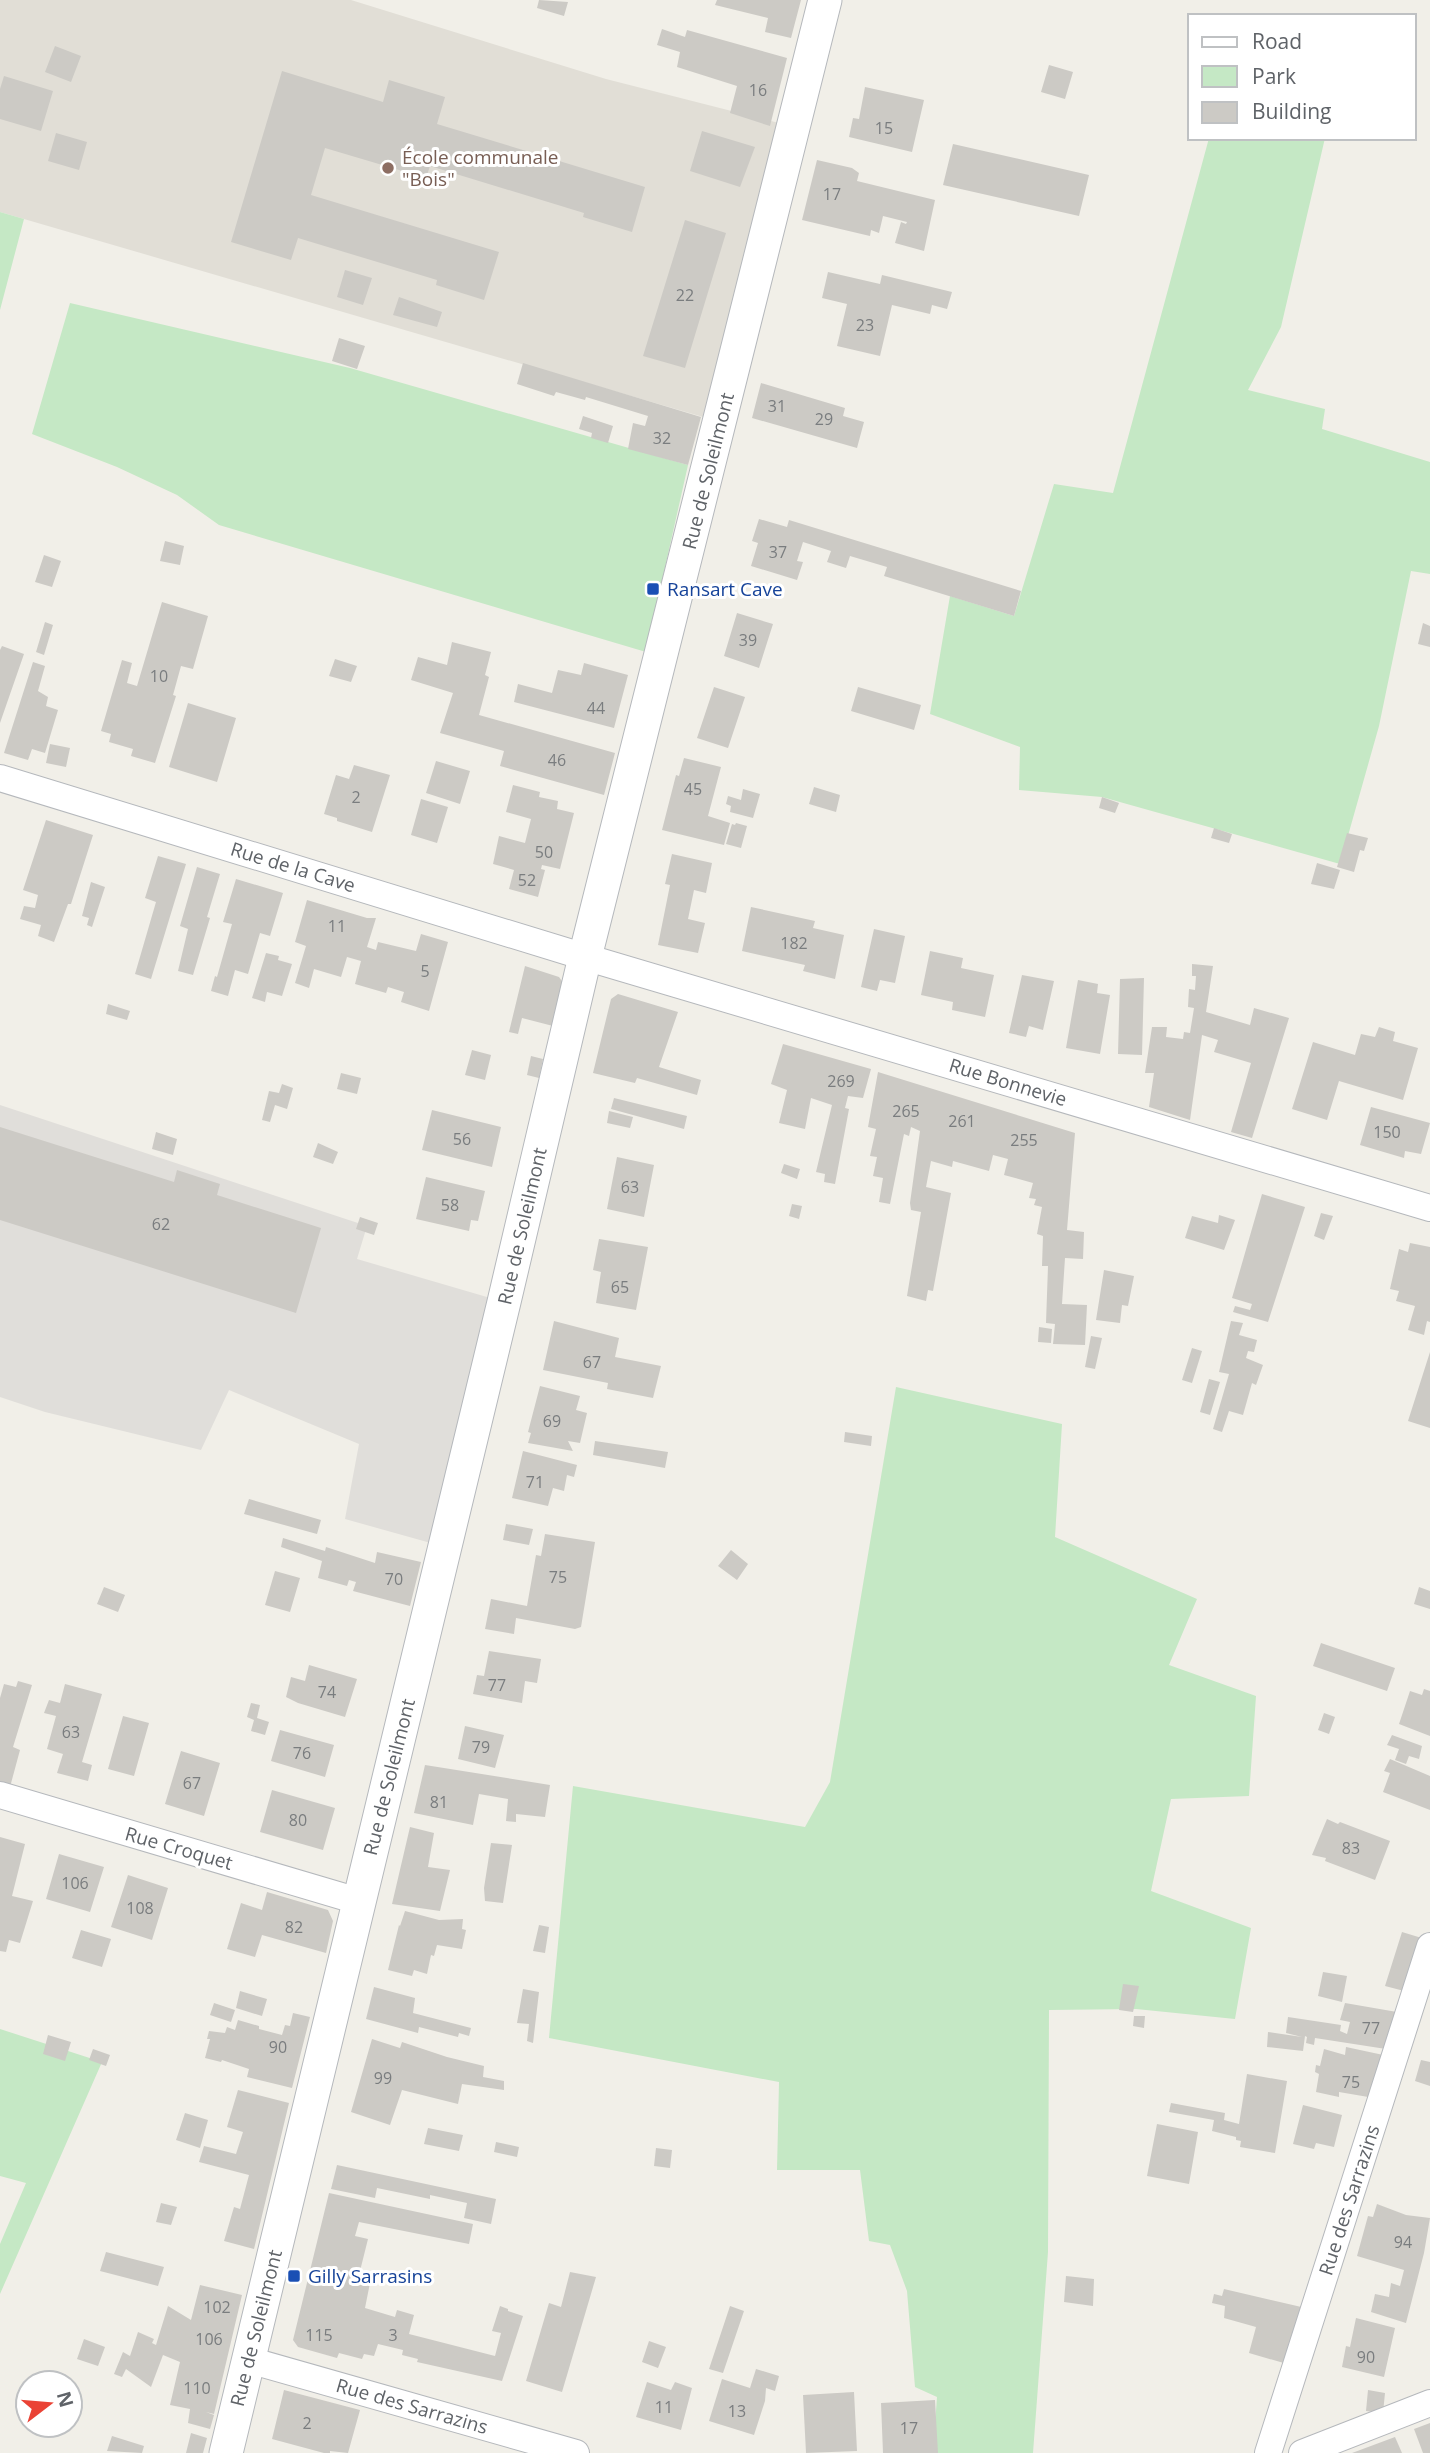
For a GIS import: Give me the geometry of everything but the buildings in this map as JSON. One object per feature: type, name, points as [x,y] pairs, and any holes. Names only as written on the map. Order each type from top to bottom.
[{"type":"street","name":"Rue de Soleilmont","points":[[226,2453],[585,957],[825,0]]},
{"type":"street","name":"Rue de la Cave","points":[[0,778],[585,957]]},
{"type":"street","name":"Rue Bonnevie","points":[[585,957],[1430,1208]]},
{"type":"street","name":"Rue Croquet","points":[[0,1795],[358,1901]]},
{"type":"street","name":"Rue des Sarrazins","points":[[1268,2453],[1430,1946]]},
{"type":"street","name":"Rue des Sarrazins","points":[[249,2360],[576,2453]]},
{"type":"street","points":[[1302,2453],[1430,2403]]},
{"type":"shaded area","name":"École communale \"Bois\"","points":[[0,0],[351,0],[606,79],[787,125],[710,419],[0,212]]},
{"type":"shaded area","points":[[0,1105],[367,1226],[357,1259],[504,1302],[445,1547],[345,1519],[359,1444],[229,1390],[201,1450],[45,1412],[0,1397]]},
{"type":"green space","points":[[1208,140],[1325,140],[1281,327],[1248,390],[1325,409],[1322,429],[1430,462],[1430,574],[1411,571],[1379,726],[1340,864],[1102,797],[1019,790],[1020,747],[930,714],[950,596],[1014,616],[1054,484],[1113,493]]},
{"type":"green space","points":[[0,212],[24,219],[0,310]]},
{"type":"green space","points":[[70,303],[350,368],[688,465],[646,652],[219,525],[177,495],[117,467],[32,434]]},
{"type":"green space","points":[[896,1387],[1062,1424],[1055,1537],[1197,1599],[1169,1665],[1256,1696],[1249,1796],[1171,1799],[1151,1891],[1251,1928],[1235,2019],[1136,2009],[1049,2010],[1048,2252],[1033,2453],[933,2453],[937,2397],[915,2387],[907,2291],[890,2245],[869,2241],[860,2170],[777,2170],[779,2082],[549,2038],[573,1786],[805,1827],[830,1782]]},
{"type":"green space","points":[[0,2029],[102,2062],[0,2294],[0,2244],[26,2183],[0,2176]]},
{"type":"place","name":"École communale \"Bois\"","points":[[388,168]]},
{"type":"place","name":"Ransart Cave","points":[[653,589]]},
{"type":"place","name":"Gilly Sarrasins","points":[[294,2276]]}]
